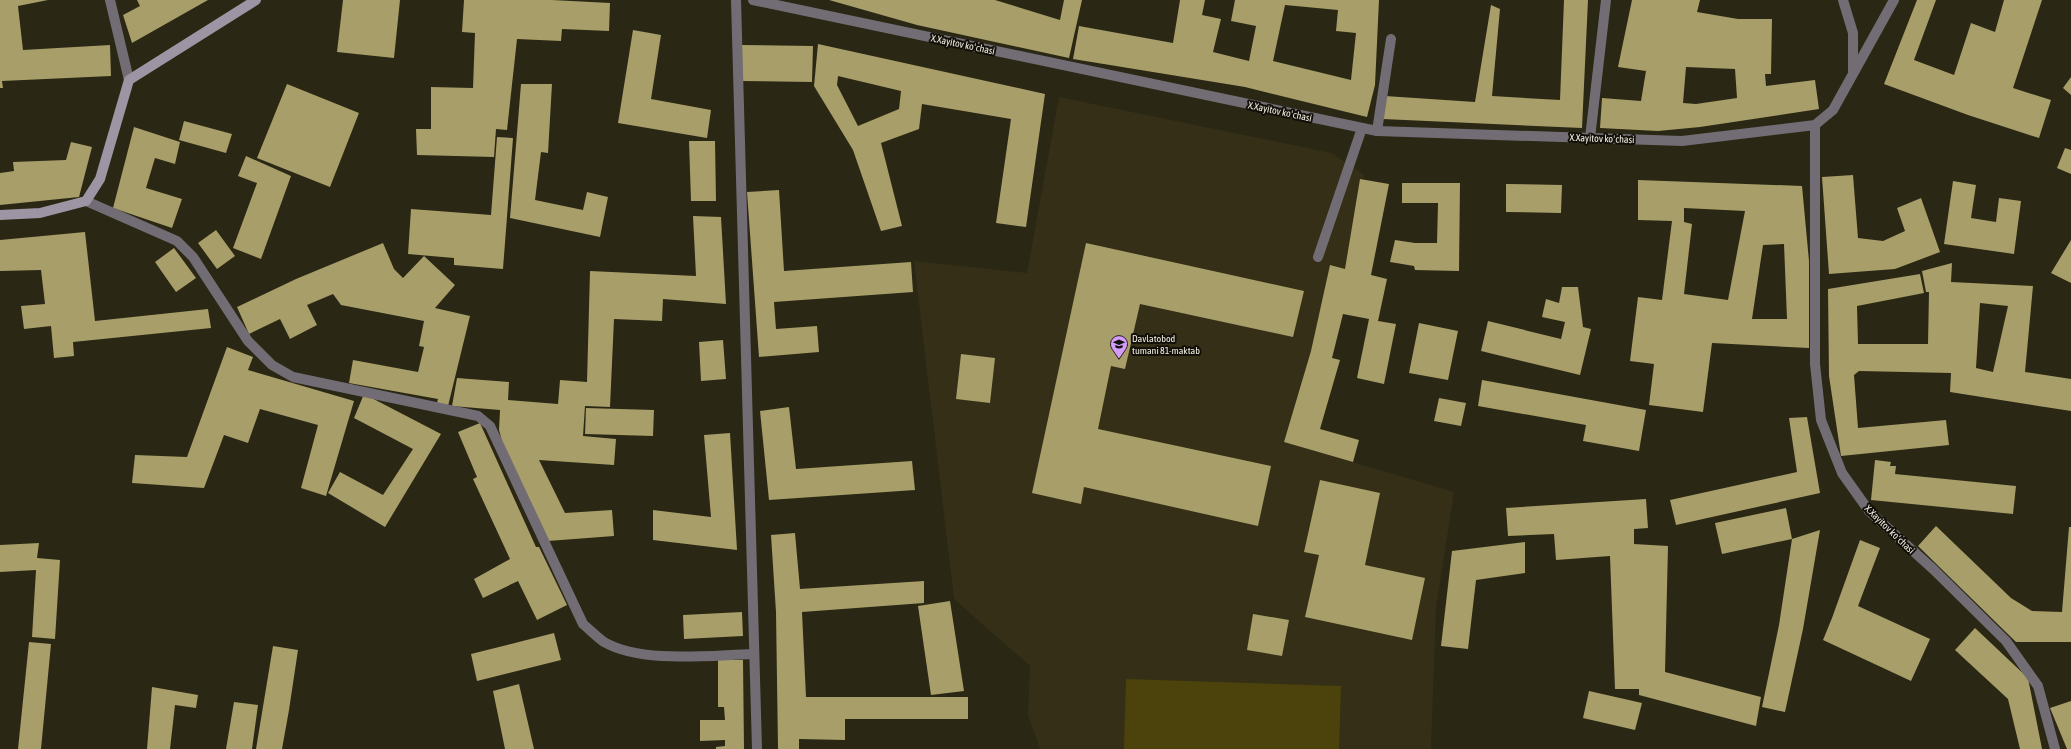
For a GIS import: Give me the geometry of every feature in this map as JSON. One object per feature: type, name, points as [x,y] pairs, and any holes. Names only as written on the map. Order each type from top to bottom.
[{"type":"street","points":[[86,201],[100,179],[129,80],[110,0]]},
{"type":"street","points":[[129,80],[256,0]]},
{"type":"street","points":[[736,0],[753,654],[757,749]]},
{"type":"street","name":"X.Xayitov koʻchasi","points":[[753,0],[1376,131],[1682,141],[1815,126],[1815,364],[1821,420],[1842,473],[1869,511],[1933,569],[2006,641],[2038,686],[2055,749]]},
{"type":"street","points":[[1590,138],[1606,0]]},
{"type":"street","points":[[1843,0],[1853,33],[1853,71]]},
{"type":"street","points":[[1815,126],[1833,110],[1853,71],[1894,0]]},
{"type":"street","points":[[1376,131],[1391,39]]},
{"type":"street","points":[[1318,257],[1362,128]]},
{"type":"street","points":[[0,214],[40,213],[86,201],[177,241],[193,257],[248,342],[272,365],[293,378],[478,416],[490,426],[583,624],[604,642],[627,651],[656,656],[753,654]]},
{"type":"shaded area","name":"Davlatobod tumani 81-maktab","points":[[1059,97],[1332,153],[1364,175],[1349,271],[1332,267],[1295,445],[1454,492],[1436,608],[1431,749],[1040,749],[1028,715],[1030,666],[954,599],[914,261],[1027,273]]},
{"type":"shaded area","points":[[1126,679],[1341,686],[1339,749],[1124,749]]},
{"type":"building","points":[[0,0],[48,0],[18,6],[23,50],[110,45],[111,76],[2,81],[3,88],[0,88]]},
{"type":"building","points":[[137,0],[208,0],[132,43],[123,15],[140,6]]},
{"type":"building","points":[[343,0],[400,0],[394,58],[337,52]]},
{"type":"building","points":[[464,0],[552,0],[610,3],[609,31],[562,29],[561,41],[517,39],[507,130],[496,129],[494,157],[417,155],[416,129],[431,129],[431,87],[473,88],[475,33],[462,32]]},
{"type":"building","points":[[829,0],[995,0],[1060,20],[1064,0],[1082,0],[1069,58],[917,25]]},
{"type":"building","points":[[1180,0],[1205,0],[1202,15],[1221,19],[1213,52],[1249,61],[1256,26],[1231,21],[1235,0],[1379,0],[1375,85],[1367,117],[1245,87],[1073,59],[1079,26],[1173,43]],"holes":[[[1285,5],[1338,10],[1336,31],[1356,33],[1351,80],[1273,61]]]},
{"type":"building","points":[[1564,0],[1588,0],[1582,128],[1383,119],[1385,96],[1475,102],[1491,5],[1500,9],[1492,96],[1560,100]]},
{"type":"building","points":[[1632,0],[1700,0],[1697,12],[1738,19],[1772,19],[1771,74],[1765,74],[1766,86],[1815,80],[1819,109],[1700,127],[1658,131],[1600,128],[1602,98],[1641,101],[1646,71],[1618,67]],"holes":[[[1686,67],[1735,69],[1737,98],[1696,104],[1683,103]]]},
{"type":"building","points":[[1917,0],[1936,0],[1914,60],[1954,75],[1971,23],[1995,32],[2004,0],[2042,0],[2013,88],[2051,100],[2039,138],[1968,115],[1884,84]]},
{"type":"building","points":[[633,30],[661,35],[651,99],[711,110],[707,138],[618,123]]},
{"type":"building","points":[[818,44],[1045,94],[1026,227],[996,223],[1011,119],[922,104],[919,129],[881,143],[902,226],[881,231],[853,150],[814,86]],"holes":[[[838,76],[901,91],[899,109],[858,126],[837,85]]]},
{"type":"building","points":[[741,45],[813,46],[812,82],[740,81]]},
{"type":"building","points":[[2071,77],[2071,95],[2063,88]]},
{"type":"building","points":[[287,84],[359,113],[330,187],[257,158]]},
{"type":"building","points":[[521,84],[552,84],[548,153],[541,152],[535,200],[583,210],[587,192],[608,197],[600,237],[510,218]]},
{"type":"building","points":[[184,121],[232,134],[226,153],[179,140]]},
{"type":"building","points":[[134,127],[180,142],[175,164],[155,158],[146,188],[182,199],[172,228],[113,208]]},
{"type":"building","points":[[497,137],[513,138],[503,269],[454,265],[454,258],[408,254],[411,209],[491,215]]},
{"type":"building","points":[[689,141],[715,141],[716,201],[691,201]]},
{"type":"building","points":[[71,142],[92,147],[79,197],[0,205],[0,173],[14,171],[13,162],[66,160]]},
{"type":"building","points":[[2065,148],[2071,150],[2071,174],[2057,168]]},
{"type":"building","points":[[246,156],[291,176],[261,259],[233,248],[257,183],[238,176]]},
{"type":"building","points":[[1853,175],[1858,238],[1883,241],[1905,231],[1897,208],[1921,198],[1940,252],[1895,269],[1829,274],[1822,177]]},
{"type":"building","points":[[1360,179],[1389,184],[1371,275],[1387,279],[1378,321],[1396,324],[1384,384],[1357,378],[1369,319],[1343,314],[1332,358],[1340,360],[1320,429],[1359,440],[1353,462],[1284,442],[1311,351],[1330,265],[1345,269]]},
{"type":"building","points":[[1638,180],[1802,186],[1809,261],[1809,348],[1712,343],[1703,412],[1649,405],[1654,364],[1630,361],[1638,297],[1662,300],[1672,221],[1638,220]],"holes":[[[1684,208],[1745,211],[1728,300],[1684,294],[1692,224],[1684,222]],[[1784,244],[1787,319],[1752,319],[1763,245]]]},
{"type":"building","points":[[1953,181],[1976,185],[1971,218],[1996,222],[1999,198],[2021,201],[2014,254],[1944,244]]},
{"type":"building","points":[[1402,183],[1460,183],[1459,271],[1415,270],[1414,266],[1390,262],[1395,240],[1415,243],[1437,243],[1438,203],[1402,203]]},
{"type":"building","points":[[1506,184],[1562,185],[1561,213],[1506,212]]},
{"type":"building","points":[[779,190],[784,271],[911,262],[913,292],[774,302],[776,329],[817,326],[819,352],[759,357],[747,192]]},
{"type":"building","points":[[693,216],[721,217],[726,304],[663,299],[662,321],[614,319],[610,407],[585,406],[583,436],[616,439],[614,465],[539,460],[565,513],[612,510],[614,536],[548,541],[505,452],[499,430],[500,410],[452,406],[457,378],[509,382],[508,400],[558,404],[560,380],[587,382],[590,271],[696,276]]},
{"type":"building","points":[[216,230],[235,256],[217,269],[198,243]]},
{"type":"building","points":[[85,232],[95,321],[208,309],[211,328],[73,342],[74,356],[54,358],[51,326],[24,329],[21,306],[45,304],[41,270],[0,271],[0,240]]},
{"type":"building","points":[[2071,240],[2071,283],[2051,273]]},
{"type":"building","points":[[383,243],[394,269],[403,278],[424,256],[455,285],[435,308],[470,316],[448,406],[437,403],[438,399],[349,383],[353,360],[418,372],[424,347],[419,346],[424,321],[341,305],[333,294],[307,305],[317,325],[290,339],[280,319],[249,334],[237,307],[296,279]]},
{"type":"building","points":[[1086,243],[1304,291],[1293,337],[1140,304],[1125,369],[1111,366],[1098,429],[1271,466],[1258,526],[1084,487],[1081,504],[1032,493]]},
{"type":"building","points":[[174,248],[196,278],[176,292],[155,262]]},
{"type":"building","points":[[1952,263],[1951,282],[2033,286],[2025,372],[2071,379],[2071,411],[1950,392],[1951,373],[1859,371],[1854,375],[1858,428],[1946,420],[1949,445],[1841,456],[1829,376],[1828,289],[1920,274],[1924,293],[1857,306],[1858,344],[1928,344],[1929,292],[1926,292],[1922,271]],"holes":[[[1980,303],[2008,306],[1993,372],[1976,368]]]},
{"type":"building","points":[[1562,287],[1578,287],[1583,327],[1591,329],[1580,375],[1481,351],[1488,321],[1561,339],[1565,322],[1542,317],[1546,299],[1559,303]]},
{"type":"building","points":[[1419,323],[1458,331],[1448,380],[1409,373]]},
{"type":"building","points":[[723,340],[726,379],[701,381],[699,342]]},
{"type":"building","points":[[227,347],[253,357],[248,370],[354,401],[326,496],[301,488],[318,425],[260,409],[248,443],[224,435],[204,488],[132,483],[135,455],[187,457]]},
{"type":"building","points":[[961,354],[995,358],[990,403],[956,399]]},
{"type":"building","points":[[1482,380],[1646,410],[1639,451],[1583,441],[1586,425],[1478,406]]},
{"type":"building","points":[[364,394],[441,434],[385,527],[328,493],[340,472],[383,495],[413,449],[354,418]]},
{"type":"building","points":[[1439,398],[1466,403],[1461,426],[1434,421]]},
{"type":"building","points":[[789,407],[796,469],[912,461],[915,490],[769,500],[760,411]]},
{"type":"building","points":[[586,408],[654,410],[653,436],[585,434]]},
{"type":"building","points":[[1807,417],[1820,493],[1676,525],[1670,500],[1797,472],[1789,418]]},
{"type":"building","points":[[480,423],[536,547],[539,547],[567,605],[537,620],[518,581],[483,598],[474,579],[510,559],[473,479],[477,477],[458,432]]},
{"type":"building","points":[[730,433],[737,550],[653,540],[653,510],[711,517],[704,435]]},
{"type":"building","points":[[1875,460],[1891,462],[1890,466],[1896,466],[1895,474],[2016,486],[2013,514],[1871,500]]},
{"type":"building","points":[[1320,480],[1380,493],[1365,565],[1425,578],[1412,640],[1305,617],[1319,555],[1304,552]]},
{"type":"building","points":[[1646,499],[1648,528],[1634,529],[1634,544],[1668,546],[1665,672],[1761,697],[1756,726],[1639,695],[1639,689],[1615,689],[1610,556],[1556,560],[1554,534],[1508,536],[1506,508]]},
{"type":"building","points":[[1786,508],[1792,539],[1722,554],[1715,523]]},
{"type":"building","points":[[1936,526],[2011,598],[2032,611],[2062,612],[2069,527],[2071,527],[2071,642],[2016,642],[1918,546]]},
{"type":"building","points":[[1820,530],[1803,629],[1785,712],[1762,707],[1779,625],[1792,539]]},
{"type":"building","points":[[795,533],[800,589],[924,581],[924,603],[802,612],[806,697],[968,697],[968,719],[845,719],[845,740],[799,739],[799,749],[778,749],[776,612],[771,535]]},
{"type":"building","points":[[1860,540],[1880,548],[1858,606],[1930,639],[1911,681],[1823,640]]},
{"type":"building","points":[[1525,542],[1525,573],[1476,580],[1468,649],[1441,646],[1452,551]]},
{"type":"building","points":[[39,543],[37,558],[60,560],[55,639],[32,637],[36,570],[0,572],[0,545]]},
{"type":"building","points":[[950,601],[964,691],[931,695],[918,606]]},
{"type":"building","points":[[742,612],[743,636],[684,639],[683,615]]},
{"type":"building","points":[[1253,614],[1289,620],[1282,656],[1247,650]]},
{"type":"building","points":[[1975,628],[2028,678],[2042,749],[2020,749],[2008,699],[1955,650]]},
{"type":"building","points":[[554,633],[561,660],[477,681],[471,654]]},
{"type":"building","points":[[29,642],[51,644],[41,749],[18,749]]},
{"type":"building","points":[[273,646],[298,650],[289,710],[282,749],[256,749]]},
{"type":"building","points":[[718,660],[743,660],[744,749],[716,749],[716,747],[725,746],[725,740],[700,741],[700,720],[725,720],[724,707],[718,707]]},
{"type":"building","points":[[519,684],[534,749],[505,749],[493,691]]},
{"type":"building","points":[[152,687],[198,695],[196,708],[175,705],[170,749],[147,749]]},
{"type":"building","points":[[1589,691],[1642,703],[1635,730],[1583,718]]},
{"type":"building","points":[[2071,701],[2071,749],[2067,749],[2050,708]]},
{"type":"building","points":[[234,702],[258,705],[252,749],[226,749]]},
{"type":"place","name":"Davlatobod tumani 81-maktab","points":[[1119,359]]}]
